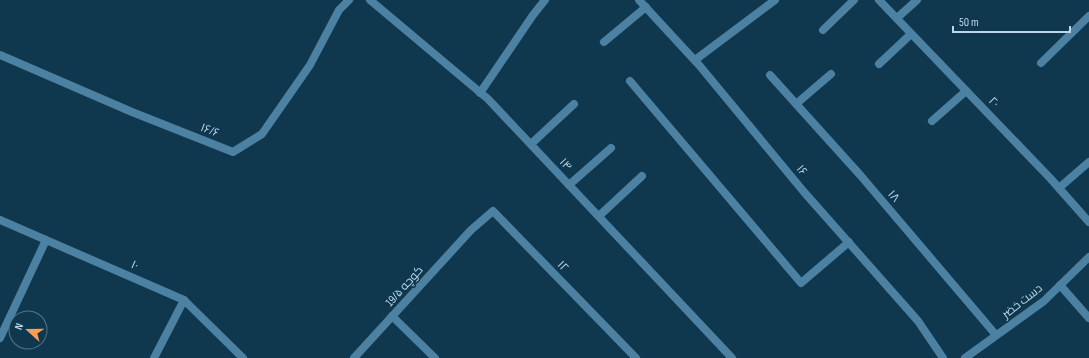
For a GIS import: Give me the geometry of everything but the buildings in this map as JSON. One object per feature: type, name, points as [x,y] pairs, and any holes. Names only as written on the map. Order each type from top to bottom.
[{"type":"street","name":"۱۶/۶","points":[[0,55],[132,112],[234,152],[262,134],[310,65],[339,10],[349,0]]},
{"type":"street","name":"۱۴","points":[[370,0],[488,99],[732,358]]},
{"type":"street","points":[[480,93],[533,15],[545,0]]},
{"type":"street","name":"۱۶","points":[[639,0],[694,60],[804,192],[918,321],[943,358]]},
{"type":"street","points":[[694,60],[775,0]]},
{"type":"street","points":[[823,30],[854,0]]},
{"type":"street","name":"۲۰","points":[[879,0],[1059,188],[1089,222]]},
{"type":"street","points":[[897,18],[917,0]]},
{"type":"street","points":[[604,42],[646,8]]},
{"type":"street","points":[[1042,63],[1089,16]]},
{"type":"street","points":[[879,64],[911,34]]},
{"type":"street","points":[[796,104],[831,74]]},
{"type":"street","name":"۱۸","points":[[770,75],[861,176],[996,335]]},
{"type":"street","points":[[630,81],[801,283],[849,242]]},
{"type":"street","points":[[932,122],[966,91]]},
{"type":"street","points":[[531,144],[574,104]]},
{"type":"street","points":[[569,185],[611,148]]},
{"type":"street","points":[[1059,188],[1089,162]]},
{"type":"street","points":[[599,216],[642,176]]},
{"type":"street","name":"۱۲","points":[[471,230],[493,211],[636,358]]},
{"type":"street","name":"۱۰","points":[[0,220],[184,300],[243,358]]},
{"type":"street","name":"کوچه 19/۵","points":[[354,358],[471,230]]},
{"type":"street","points":[[0,338],[46,240]]},
{"type":"street","name":"دست خضر","points":[[965,358],[1044,301],[1089,257]]},
{"type":"street","points":[[1060,285],[1089,318]]},
{"type":"street","points":[[154,358],[184,300]]},
{"type":"street","points":[[392,316],[435,358]]}]
